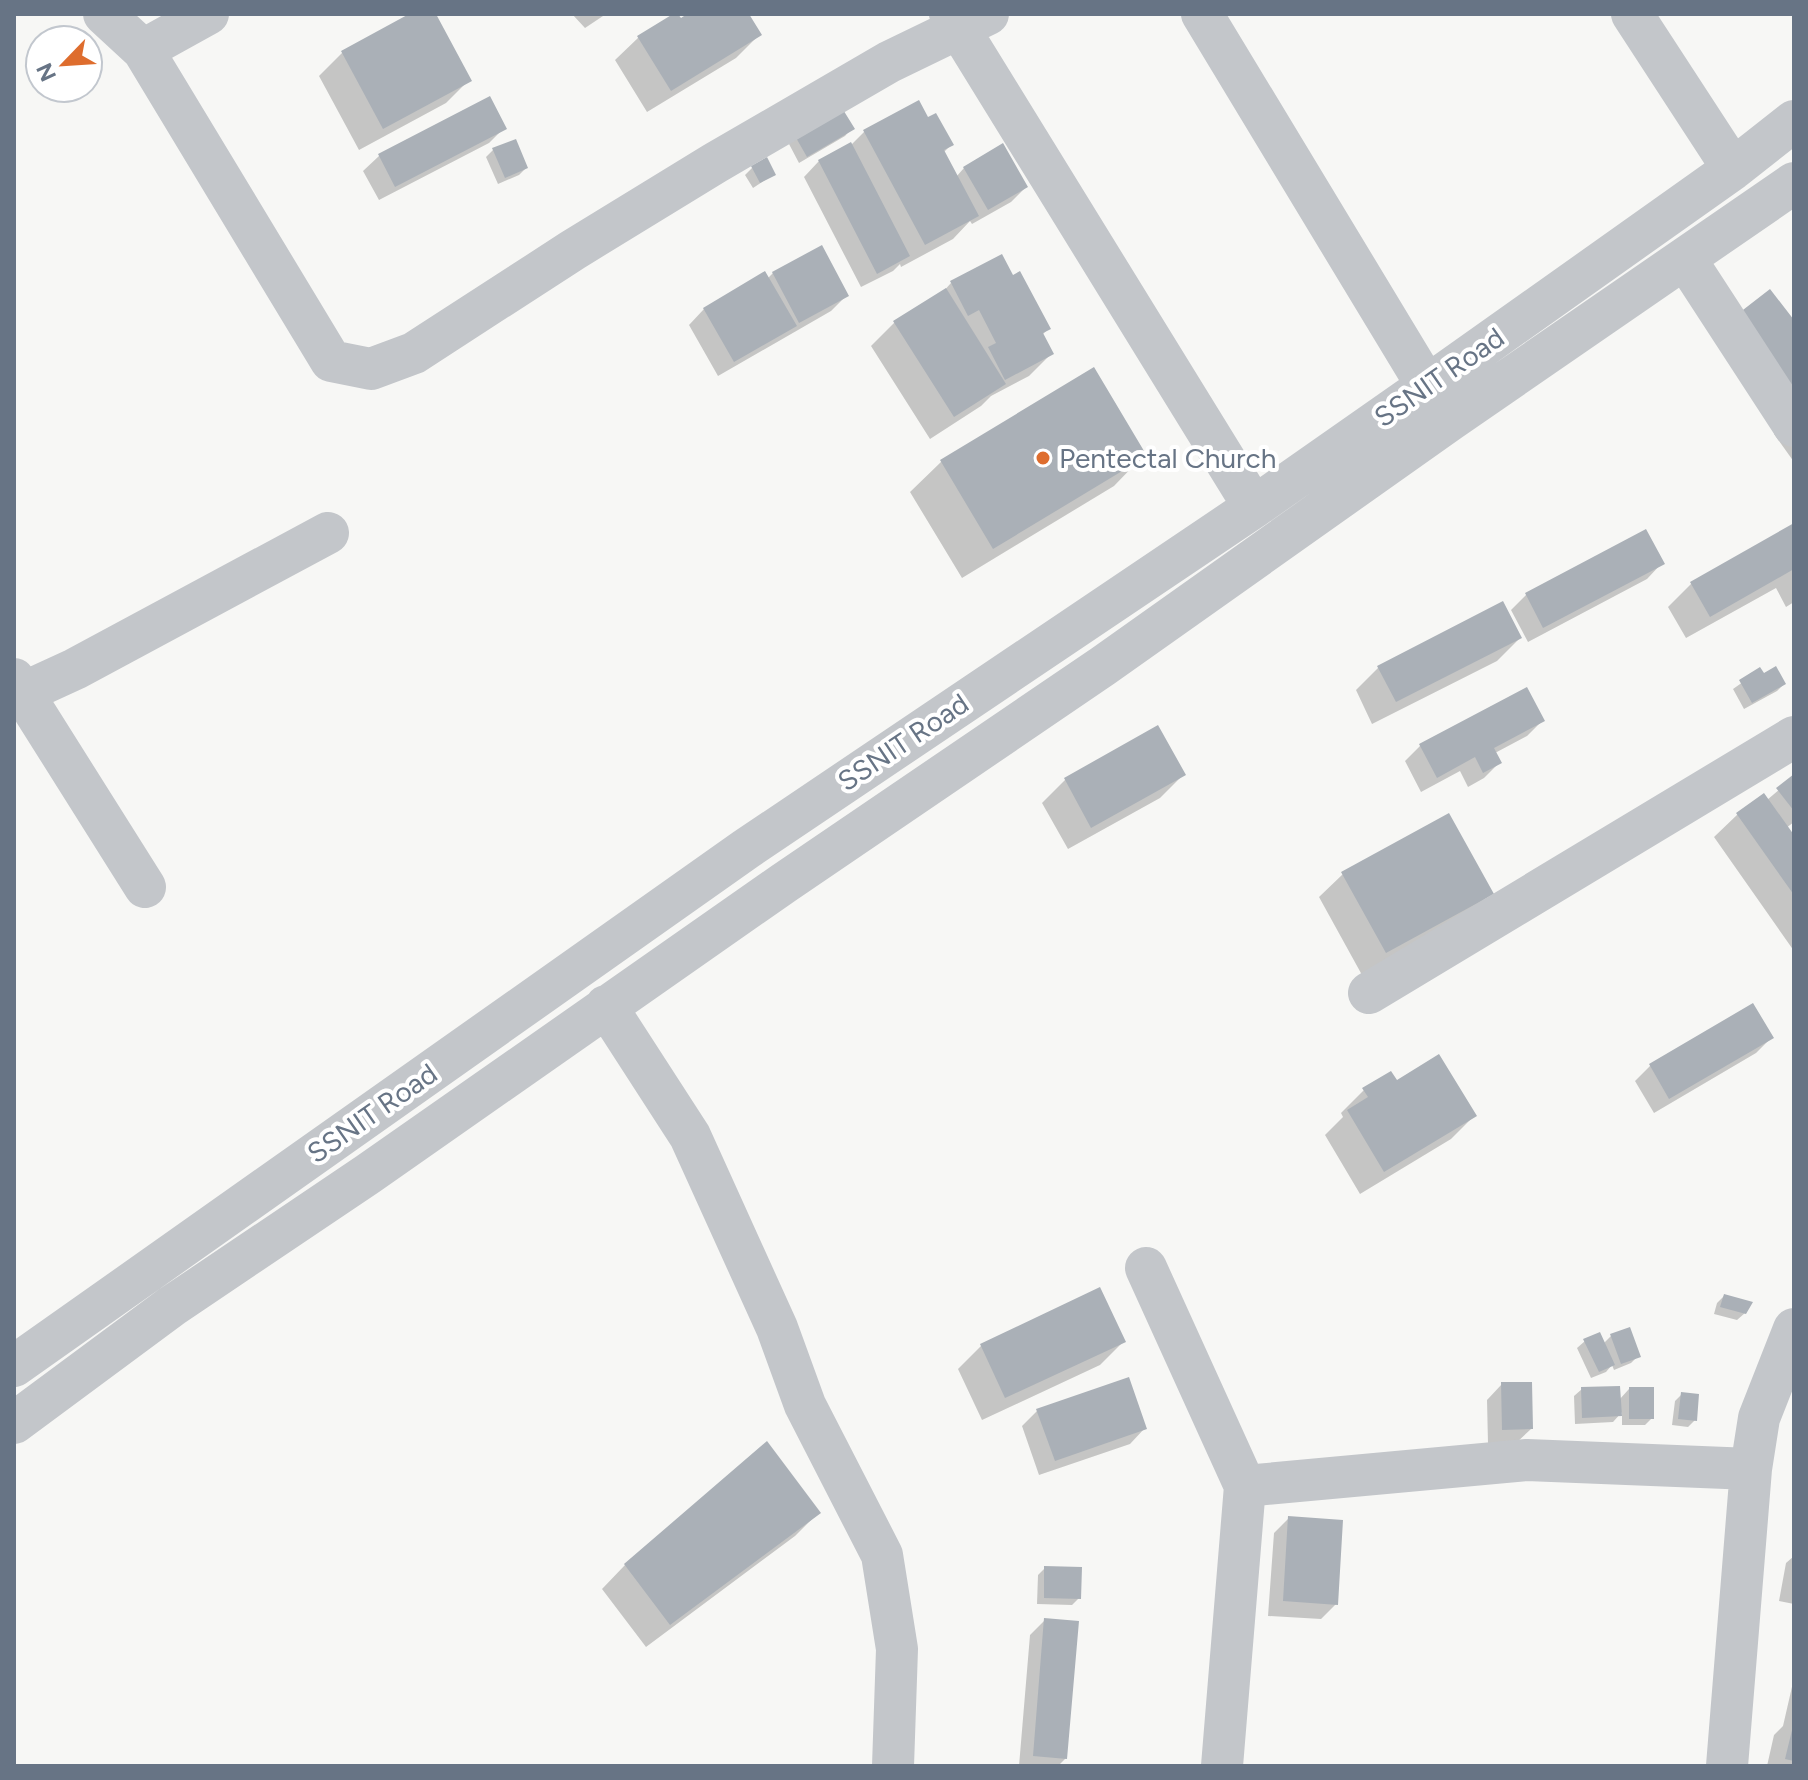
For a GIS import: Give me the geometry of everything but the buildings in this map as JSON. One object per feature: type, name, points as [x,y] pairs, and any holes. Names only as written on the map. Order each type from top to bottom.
[{"type":"street","points":[[104,14],[143,50],[331,361],[371,369],[414,353],[715,163],[965,19],[1254,507]]},
{"type":"street","points":[[143,50],[208,14]]},
{"type":"street","points":[[1202,14],[1427,386]]},
{"type":"street","points":[[1632,14],[1733,169]]},
{"type":"street","name":"SSNIT Road","points":[[14,1366],[759,840],[1254,507],[1427,386],[1733,169],[1794,121]]},
{"type":"street","name":"SSNIT Road","points":[[14,1423],[172,1306],[1103,666],[1450,420],[1794,183]]},
{"type":"street","points":[[1686,260],[1794,426]]},
{"type":"street","points":[[145,887],[16,690],[75,669],[328,533]]},
{"type":"street","points":[[1369,993],[1794,737]]},
{"type":"street","points":[[606,1006],[690,1136],[777,1328],[805,1405],[882,1555],[897,1649],[893,1766]]},
{"type":"street","points":[[1146,1268],[1245,1486],[1222,1766]]},
{"type":"street","points":[[1727,1766],[1751,1469],[1759,1418],[1794,1329]]},
{"type":"street","points":[[1245,1486],[1527,1460],[1751,1469]]},
{"type":"place","name":"Pentectal Church","points":[[1043,458]]}]
